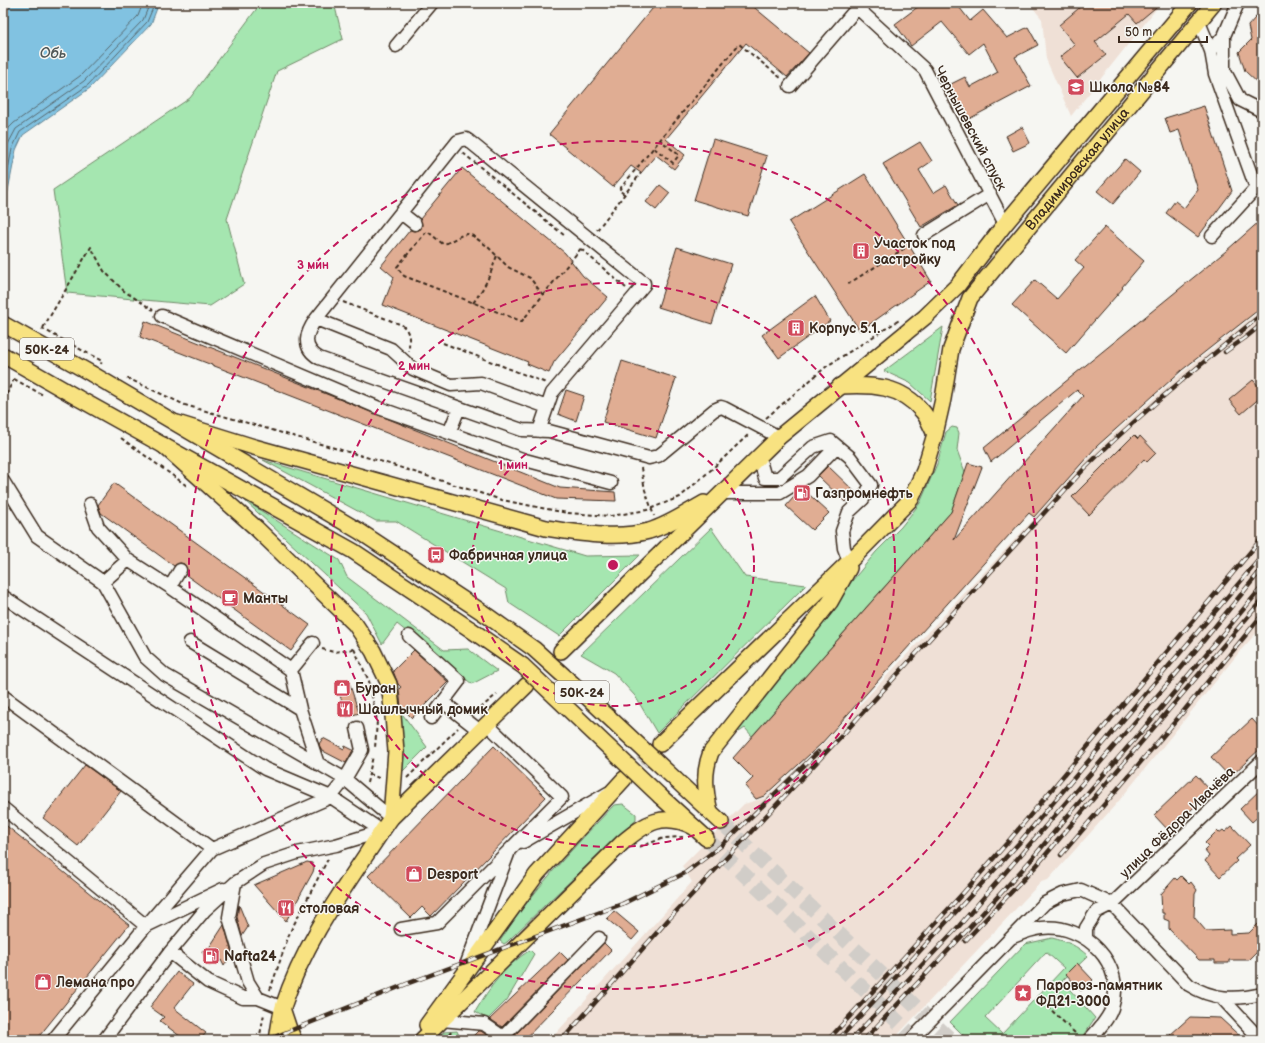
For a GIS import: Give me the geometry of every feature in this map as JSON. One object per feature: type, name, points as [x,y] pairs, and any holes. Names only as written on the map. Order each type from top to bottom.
[{"type":"main road","name":"Владимировская улица","points":[[722,493],[779,438],[925,317],[958,285],[1005,224],[1190,3]]},
{"type":"main road","name":"Владимировская улица","points":[[853,558],[911,499],[924,471],[943,399],[951,349],[970,298],[1214,3]]},
{"type":"main road","name":"50К-24","points":[[3,324],[96,370]]},
{"type":"main road","name":"50К-24","points":[[3,355],[353,551],[470,629],[523,666],[694,827]]},
{"type":"main road","points":[[96,370],[177,423],[254,447],[546,528],[586,534],[629,534],[649,531],[670,523],[722,493]]},
{"type":"main road","points":[[840,386],[861,385],[884,387],[907,397],[924,412],[935,434]]},
{"type":"main road","name":"50К-24","points":[[177,423],[359,531],[482,612],[534,649],[710,812]]},
{"type":"main road","points":[[163,445],[256,528],[355,624],[373,651],[389,684],[393,716],[396,751],[391,818]]},
{"type":"main road","points":[[561,651],[722,493]]},
{"type":"main road","points":[[660,744],[853,558]]},
{"type":"main road","points":[[721,822],[710,812],[706,793],[705,771],[711,752],[830,602],[853,558]]},
{"type":"main road","points":[[277,1040],[283,1008],[300,964],[317,930],[391,818],[527,685]]},
{"type":"main road","points":[[416,1040],[537,874],[621,783]]},
{"type":"main road","points":[[422,1040],[622,842],[641,827],[651,823],[670,820],[679,821],[694,827],[706,838]]},
{"type":"main road","points":[[283,1008],[294,1040]]},
{"type":"street","points":[[396,46],[432,3]]},
{"type":"street","points":[[1211,52],[1224,36],[1238,3]]},
{"type":"street","points":[[790,86],[854,5]]},
{"type":"street","name":"Чернышевский спуск","points":[[854,5],[924,70],[1005,224]]},
{"type":"street","points":[[1199,22],[1211,52],[1215,74],[1256,188],[1212,236]]},
{"type":"street","points":[[1224,36],[1224,70],[1240,100],[1262,111]]},
{"type":"street","points":[[539,431],[550,395],[644,285],[643,280],[469,141],[466,139],[458,141],[316,318],[306,338],[310,350],[314,355],[522,430],[539,431],[549,431],[649,458],[658,456],[714,410],[720,407],[779,438]]},
{"type":"street","points":[[924,235],[990,194]]},
{"type":"street","points":[[401,213],[415,224]]},
{"type":"street","points":[[162,316],[379,408],[525,460],[611,483]]},
{"type":"street","points":[[316,318],[390,349],[414,369],[453,386],[481,383],[546,407]]},
{"type":"street","points":[[449,433],[459,408]]},
{"type":"street","points":[[759,457],[765,478],[779,478],[813,447],[831,441],[850,457],[870,484],[863,499],[849,512],[842,531],[844,548],[853,558]]},
{"type":"street","points":[[722,493],[780,493],[808,476],[837,446]]},
{"type":"street","points":[[3,483],[37,536],[103,582],[145,657],[165,675],[345,779],[391,818]]},
{"type":"street","points":[[90,504],[98,527],[128,560],[291,670],[300,709],[318,764]]},
{"type":"street","points":[[103,582],[128,560]]},
{"type":"street","points":[[170,587],[180,570]]},
{"type":"street","points":[[3,599],[4,597],[265,768],[330,797],[382,831]]},
{"type":"street","points":[[409,636],[459,681],[431,718]]},
{"type":"street","points":[[190,642],[300,709]]},
{"type":"street","points":[[291,670],[316,645]]},
{"type":"street","points":[[3,696],[212,849]]},
{"type":"street","points":[[401,929],[438,923],[562,797],[484,728],[443,702]]},
{"type":"street","points":[[53,1040],[146,926],[212,849],[330,797],[345,779],[362,750],[357,728]]},
{"type":"street","name":"улица Фёдора Ивачёва","points":[[1086,938],[1086,928],[1096,912],[1112,904],[1262,761]]},
{"type":"street","points":[[460,979],[510,850],[621,783]]},
{"type":"street","points":[[3,808],[146,926]]},
{"type":"street","points":[[146,926],[234,883],[264,864],[297,853],[382,831]]},
{"type":"street","points":[[104,1040],[170,952],[205,910],[234,883]]},
{"type":"street","points":[[234,883],[229,918],[248,982],[262,999]]},
{"type":"street","points":[[915,1036],[1045,903],[1063,894],[1081,890],[1112,904],[1189,985],[1201,992],[1221,997],[1246,998],[1262,994]]},
{"type":"street","points":[[1010,938],[1031,930],[1049,928],[1069,931],[1086,938],[1099,950],[1112,969],[1115,992],[1112,1009],[1101,1028],[1089,1040]]},
{"type":"street","points":[[442,1020],[484,1024],[501,1039],[599,938]]},
{"type":"street","points":[[170,952],[208,982],[243,998],[262,999],[283,1008]]},
{"type":"street","points":[[1221,997],[1261,1040]]},
{"type":"path","points":[[624,194],[620,190],[739,44],[790,86]]},
{"type":"path","points":[[654,148],[673,164],[679,155],[660,140]]},
{"type":"path","points":[[462,153],[569,239]]},
{"type":"path","points":[[543,295],[530,278],[508,267],[487,246],[468,234],[462,235],[443,244],[427,231],[397,265],[397,269],[404,276],[521,321],[543,295],[590,238],[640,173]]},
{"type":"path","points":[[575,244],[629,290]]},
{"type":"path","points":[[96,370],[102,361],[42,329],[91,248],[104,271],[124,291],[162,316]]},
{"type":"path","points":[[848,284],[905,248]]},
{"type":"path","points":[[473,303],[484,288],[493,270],[497,255]]},
{"type":"path","points":[[333,298],[394,322],[407,329],[409,337],[410,366]]},
{"type":"path","points":[[125,377],[185,405],[383,462],[502,500],[567,513],[611,516],[651,509],[680,497],[827,366],[901,319]]},
{"type":"path","points":[[443,343],[557,387]]},
{"type":"path","points":[[3,401],[15,378]]},
{"type":"path","points":[[120,438],[188,486]]},
{"type":"path","points":[[639,455],[645,490],[651,509]]},
{"type":"path","points":[[316,645],[334,652],[354,649],[369,681],[378,721],[365,796]]},
{"type":"path","points":[[260,1040],[262,999],[290,932],[336,844]]},
{"type":"path","points":[[1038,996],[1083,1040]]},
{"type":"shaded area","name":"Школа №84","points":[[1029,3],[1161,3],[1071,116],[1046,59],[1042,19]]},
{"type":"shaded area","points":[[1262,309],[1262,627],[1241,650],[1118,802],[1048,880],[1041,882],[893,1040],[550,1040],[692,882],[682,866],[744,804],[765,798],[823,744],[1035,518],[1098,448],[1183,372]]},
{"type":"green space","points":[[261,3],[334,3],[343,39],[277,71],[227,219],[244,284],[210,306],[67,293],[53,190],[190,98]]},
{"type":"green space","points":[[943,327],[930,401],[910,383],[884,371]]},
{"type":"green space","points":[[952,427],[957,428],[959,433],[957,450],[965,472],[951,512],[752,736],[745,728],[739,732],[737,727],[749,711],[787,670],[797,653],[817,630],[852,581],[876,552],[901,527],[920,503],[937,464],[946,432]]},
{"type":"green space","points":[[263,460],[585,556],[640,555],[559,636],[509,603],[506,589],[396,521],[376,521]]},
{"type":"green space","points":[[244,500],[339,560],[347,577],[444,650],[468,649],[497,671],[472,684],[397,624],[382,644],[366,613]]},
{"type":"green space","points":[[711,528],[745,577],[806,585],[657,733],[635,696],[614,673],[581,654]]},
{"type":"green space","points":[[400,711],[427,747],[400,774]]},
{"type":"green space","points":[[623,804],[636,814],[636,819],[634,822],[507,942],[504,944],[500,941],[539,887],[568,854],[614,805]]},
{"type":"green space","points":[[1052,938],[1072,944],[1088,956],[1062,981],[1095,1018],[1082,1037],[1077,1040],[968,1040],[950,1022],[1025,944]],"holes":[[[1046,952],[1064,968],[1002,1034],[985,1018]]]},
{"type":"green space","points":[[530,950],[534,954],[507,1000],[488,1019],[475,1012],[487,993],[505,970]]},
{"type":"green space","points":[[457,1031],[460,1038],[458,1040],[437,1040],[444,1032]]},
{"type":"water","name":"Обь","points":[[3,3],[159,3],[151,24],[90,88],[23,135],[16,150],[3,216]]},
{"type":"building","points":[[657,3],[749,3],[809,53],[787,77],[746,43],[666,139],[685,155],[674,169],[656,155],[641,173],[631,166],[613,187],[549,134]]},
{"type":"building","points":[[923,3],[956,3],[970,21],[983,10],[1007,38],[1028,27],[1038,45],[1015,57],[1031,86],[965,121],[947,86],[965,77],[970,87],[998,72],[983,43],[969,54],[942,22],[911,46],[895,24]]},
{"type":"building","points":[[1085,3],[1161,3],[1137,23],[1129,14],[1095,42],[1106,55],[1077,78],[1060,57],[1075,45],[1059,25]]},
{"type":"building","points":[[1262,10],[1262,87],[1245,71],[1239,52],[1251,40],[1248,26]]},
{"type":"building","points":[[1204,106],[1232,191],[1198,237],[1166,213],[1175,201],[1184,208],[1198,190],[1179,130],[1170,133],[1165,118]]},
{"type":"building","points":[[1022,127],[1030,143],[1013,151],[1006,136]]},
{"type":"building","points":[[713,139],[767,156],[748,216],[694,200]]},
{"type":"building","points":[[920,142],[932,161],[919,170],[933,193],[946,185],[958,205],[921,227],[883,164]]},
{"type":"building","points":[[1125,159],[1140,172],[1113,204],[1097,191]]},
{"type":"building","points":[[462,168],[565,253],[583,276],[608,297],[554,362],[549,373],[527,364],[528,362],[383,305],[394,277],[381,266],[410,230],[414,231],[421,229],[422,225],[420,219]]},
{"type":"building","name":"Участок под застройку","points":[[865,174],[931,281],[860,331],[789,222]]},
{"type":"building","points":[[660,185],[670,193],[656,210],[646,202]]},
{"type":"building","points":[[1262,219],[1262,307],[1182,370],[1097,446],[1034,517],[1029,513],[821,744],[764,796],[756,799],[745,786],[753,778],[733,758],[951,512],[968,463],[982,467],[954,540],[1083,396],[1077,390],[991,462],[984,448],[1226,251]]},
{"type":"building","points":[[1105,227],[1144,261],[1122,287],[1123,288],[1066,353],[1012,305],[1035,280],[1057,299],[1084,268],[1075,260]]},
{"type":"building","points":[[677,247],[731,264],[712,324],[658,307]]},
{"type":"building","name":"Корпус 5.1.","points":[[815,296],[830,321],[779,358],[762,335]]},
{"type":"building","points":[[145,321],[560,488],[615,492],[616,501],[556,499],[140,337]]},
{"type":"building","points":[[622,361],[676,378],[656,438],[603,422]]},
{"type":"building","points":[[1253,380],[1262,390],[1262,396],[1241,414],[1229,400]]},
{"type":"building","points":[[566,390],[584,396],[576,421],[558,414]]},
{"type":"building","points":[[1134,435],[1138,439],[1140,436],[1156,453],[1147,462],[1144,459],[1089,515],[1072,497]]},
{"type":"building","points":[[828,466],[855,492],[845,502],[818,476]]},
{"type":"building","points":[[114,483],[310,625],[291,651],[186,575],[187,570],[184,564],[180,563],[174,566],[101,513],[98,505]]},
{"type":"building","points":[[802,488],[829,513],[812,530],[786,506]]},
{"type":"building","points":[[414,650],[448,682],[412,718],[401,707],[399,689],[401,687],[398,684],[393,671]]},
{"type":"building","points":[[349,682],[359,713],[347,717],[337,686]]},
{"type":"building","points":[[1252,719],[1262,730],[1262,747],[1230,777],[1211,757]]},
{"type":"building","points":[[323,738],[344,749],[345,746],[353,750],[346,763],[321,750],[319,744]]},
{"type":"building","points":[[494,746],[546,797],[431,916],[422,907],[411,918],[368,876]]},
{"type":"building","points":[[85,765],[121,791],[78,846],[43,818]]},
{"type":"building","points":[[1196,775],[1211,791],[1169,831],[1154,815]]},
{"type":"building","points":[[1262,788],[1262,813],[1252,822],[1240,809]]},
{"type":"building","name":"Лемана про","points":[[3,823],[129,925],[36,1040],[3,1040]]},
{"type":"building","points":[[1232,826],[1250,845],[1235,859],[1237,861],[1220,877],[1205,861],[1209,856],[1204,850],[1208,846],[1205,843],[1217,831],[1219,833],[1223,830],[1225,832]]},
{"type":"building","points":[[307,862],[312,863],[314,868],[313,872],[286,921],[254,885]]},
{"type":"building","points":[[1181,876],[1189,884],[1191,882],[1197,890],[1195,894],[1194,917],[1206,931],[1230,930],[1230,934],[1249,933],[1262,920],[1262,947],[1249,960],[1229,960],[1229,963],[1215,963],[1215,960],[1199,960],[1169,929],[1169,921],[1164,919],[1164,913],[1162,913],[1161,894],[1175,878],[1177,880]]},
{"type":"building","points":[[239,905],[248,927],[242,936],[237,917]]},
{"type":"building","points":[[614,911],[639,932],[632,940],[607,919]]},
{"type":"building","points":[[224,925],[232,953],[224,966],[221,960],[209,966],[202,951],[209,948]]},
{"type":"building","points":[[604,943],[611,950],[524,1040],[510,1040]]},
{"type":"building","points":[[560,952],[568,960],[502,1027],[490,1019]]},
{"type":"building","points":[[1077,963],[1093,980],[1081,991],[1066,974]]},
{"type":"building","points":[[177,972],[193,984],[174,1008],[206,1033],[200,1040],[185,1040],[160,1021],[164,1017],[150,1007]]},
{"type":"building","points":[[1190,1017],[1220,1018],[1244,1040],[1175,1040],[1170,1035]]},
{"type":"building","points":[[478,1031],[481,1031],[493,1040],[469,1040]]},
{"type":"tunnel","points":[[527,685],[561,651]]},
{"type":"tunnel","points":[[625,779],[658,746]]},
{"type":"tunnel","points":[[721,822],[951,1040]]},
{"type":"tunnel","points":[[706,838],[917,1040]]},
{"type":"railway","points":[[562,1040],[668,920],[846,731],[1083,470],[1148,409],[1262,314]]},
{"type":"railway","points":[[1225,352],[1262,324]]},
{"type":"railway","points":[[828,1040],[1007,843],[1262,538]]},
{"type":"railway","points":[[838,1040],[1019,843],[1262,556]]},
{"type":"railway","points":[[851,1040],[959,926],[1182,667],[1262,569]]},
{"type":"railway","points":[[864,1040],[1031,860],[1141,732],[1262,587]]},
{"type":"railway","points":[[965,941],[1037,865],[1262,600]]},
{"type":"railway","points":[[1061,855],[1174,723],[1262,615]]},
{"type":"railway","points":[[267,1040],[409,983],[622,904],[685,873],[721,846],[818,752]]},
{"type":"place","name":"Школа №84","points":[[1076,87]]},
{"type":"place","name":"Участок под застройку","points":[[861,251]]},
{"type":"place","name":"Корпус 5.1.","points":[[796,328]]},
{"type":"place","name":"Газпромнефть","points":[[802,493]]},
{"type":"place","name":"Фабричная улица","points":[[436,555]]},
{"type":"place","name":"Манты","points":[[230,598]]},
{"type":"place","name":"Буран","points":[[342,688]]},
{"type":"place","name":"Шашлычный домик","points":[[345,709]]},
{"type":"place","name":"Desport","points":[[414,874]]},
{"type":"place","name":"столовая","points":[[286,908]]},
{"type":"place","name":"Nafta24","points":[[211,956]]},
{"type":"place","name":"Лемана про","points":[[43,982]]},
{"type":"place","name":"Паровоз-памятник ФД21-3000","points":[[1023,993]]}]
